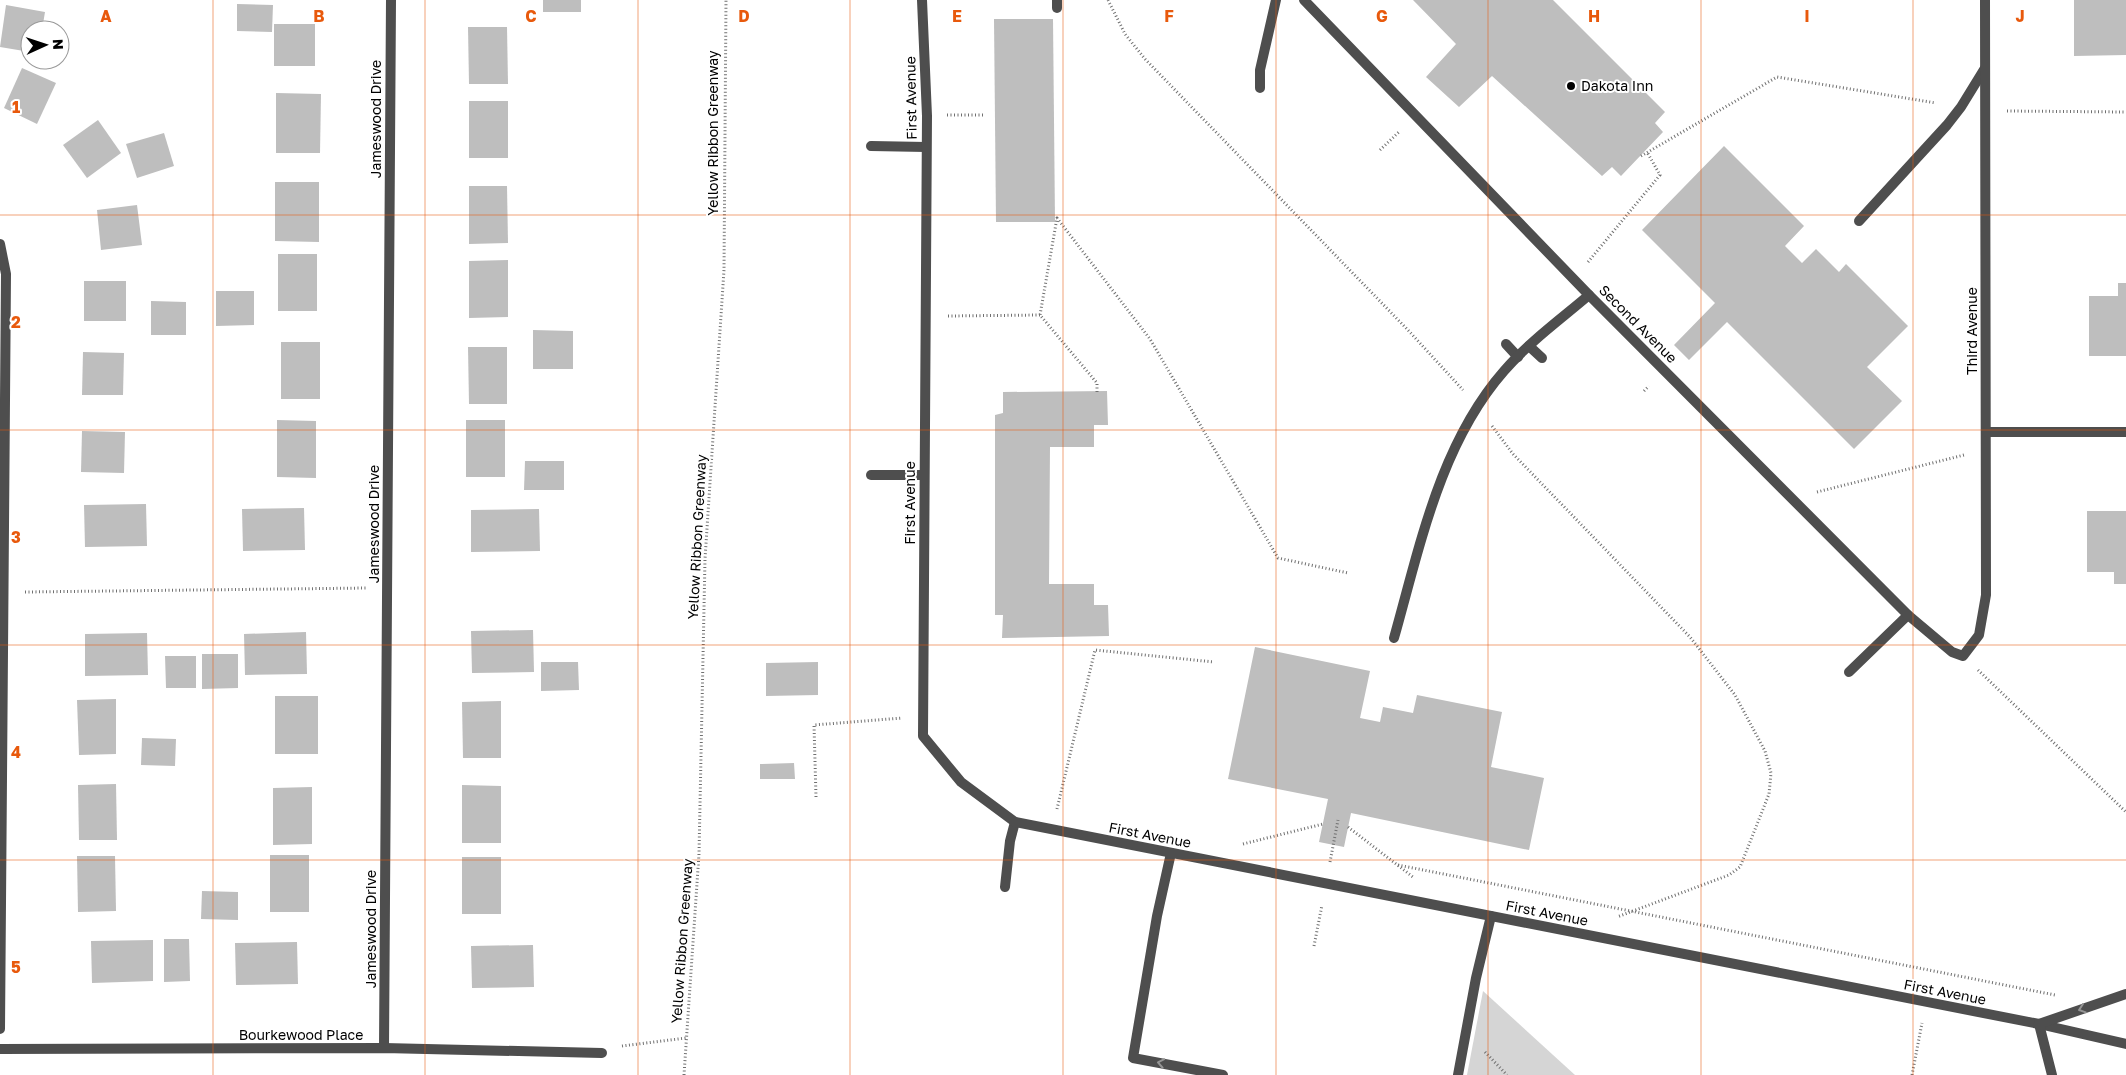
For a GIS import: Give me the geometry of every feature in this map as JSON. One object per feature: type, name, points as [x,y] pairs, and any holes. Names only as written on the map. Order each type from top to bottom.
[{"type":"street","name":"Jameswood Drive","points":[[384,1048],[391,0]]},
{"type":"street","name":"First Avenue","points":[[922,0],[927,116],[924,316],[923,736],[961,782],[1015,822],[2039,1024],[2126,1044]]},
{"type":"street","points":[[1260,88],[1260,70],[1276,0]]},
{"type":"street","name":"Second Avenue","points":[[1304,0],[1589,295],[1908,615],[1952,652],[1963,656]]},
{"type":"street","name":"Third Avenue","points":[[1963,656],[1979,635],[1986,595],[1985,0]]},
{"type":"street","points":[[1859,222],[1947,125],[1961,107],[1985,68]]},
{"type":"street","points":[[871,146],[926,147]]},
{"type":"street","points":[[0,244],[6,274],[0,1029]]},
{"type":"street","points":[[1394,638],[1428,514],[1465,426],[1500,376],[1529,346],[1589,295]]},
{"type":"street","points":[[1506,344],[1518,357]]},
{"type":"street","points":[[1529,346],[1542,358]]},
{"type":"street","points":[[1986,432],[2126,432]]},
{"type":"street","points":[[871,476],[924,475]]},
{"type":"street","points":[[1849,672],[1908,615]]},
{"type":"street","points":[[1005,887],[1010,841],[1015,822]]},
{"type":"street","points":[[1171,853],[1157,916],[1132,1058],[1223,1075]]},
{"type":"street","points":[[1458,1075],[1476,978],[1491,916]]},
{"type":"street","points":[[2052,1075],[2039,1024],[2126,994]]},
{"type":"street","name":"Bourkewood Place","points":[[0,1049],[384,1048],[602,1053]]},
{"type":"path","name":"Yellow Ribbon Greenway","points":[[684,1075],[700,854],[705,559],[724,270],[726,0]]},
{"type":"path","points":[[1108,0],[1126,34],[1145,59],[1400,322],[1478,406],[1513,454],[1690,637],[1735,695],[1765,752],[1771,772],[1768,794],[1740,866],[1729,875],[1612,919]]},
{"type":"path","points":[[1642,156],[1777,77],[1961,107]]},
{"type":"path","points":[[1986,111],[2126,112]]},
{"type":"path","points":[[927,116],[985,115]]},
{"type":"path","points":[[1574,279],[1660,175],[1647,152]]},
{"type":"path","points":[[1097,392],[1097,383],[1040,315],[1057,218],[1150,339],[1278,558],[1348,573]]},
{"type":"path","points":[[924,316],[1040,315]]},
{"type":"path","points":[[1793,498],[1986,449]]},
{"type":"path","points":[[3,592],[387,588]]},
{"type":"path","points":[[1052,829],[1095,650],[1214,662]]},
{"type":"path","points":[[1963,656],[2126,812]]},
{"type":"path","points":[[816,797],[814,725],[923,716]]},
{"type":"path","points":[[1238,845],[1323,824]]},
{"type":"path","points":[[1348,827],[1420,882]]},
{"type":"path","points":[[1398,865],[2062,996]]},
{"type":"path","points":[[602,1053],[613,1047],[686,1038]]},
{"type":"path","points":[[1482,1049],[1507,1075]]},
{"type":"shaded area","points":[[1483,991],[1575,1075],[1467,1075]]},
{"type":"building","points":[[543,0],[581,0],[581,12],[543,12]]},
{"type":"building","name":"Dakota Inn","points":[[1413,0],[1553,0],[1665,112],[1655,123],[1663,132],[1621,176],[1612,167],[1602,176],[1492,76],[1459,107],[1426,77],[1456,44]]},
{"type":"building","points":[[2074,0],[2126,0],[2126,55],[2074,56]]},
{"type":"building","points":[[237,4],[273,5],[272,32],[237,31]]},
{"type":"building","points":[[6,5],[45,12],[44,20],[20,20],[20,50],[0,47]]},
{"type":"building","points":[[994,19],[1053,19],[1055,222],[996,222]]},
{"type":"building","points":[[274,24],[315,24],[315,66],[274,66]]},
{"type":"building","points":[[468,27],[507,27],[508,84],[469,84]]},
{"type":"building","points":[[21,70],[27,70],[56,83],[37,124],[4,108]]},
{"type":"building","points":[[276,93],[321,94],[320,153],[276,153]]},
{"type":"building","points":[[469,101],[508,101],[508,158],[469,158]]},
{"type":"building","points":[[98,120],[121,153],[87,178],[63,145]]},
{"type":"building","points":[[164,133],[174,166],[137,178],[126,144]]},
{"type":"building","points":[[1724,146],[1804,226],[1785,246],[1802,263],[1816,249],[1839,272],[1846,264],[1908,326],[1867,367],[1902,401],[1854,449],[1727,322],[1689,360],[1674,345],[1715,303],[1642,230]]},
{"type":"building","points":[[275,182],[319,182],[319,242],[275,241]]},
{"type":"building","points":[[469,186],[507,186],[508,243],[469,244]]},
{"type":"building","points":[[137,205],[142,245],[101,250],[97,210]]},
{"type":"building","points":[[278,254],[317,254],[317,311],[278,311]]},
{"type":"building","points":[[508,260],[508,317],[469,318],[469,261]]},
{"type":"building","points":[[84,281],[126,281],[126,321],[84,321]]},
{"type":"building","points":[[2118,283],[2126,283],[2126,356],[2089,356],[2089,296],[2118,296]]},
{"type":"building","points":[[216,291],[254,291],[254,325],[216,326]]},
{"type":"building","points":[[151,301],[186,302],[186,335],[151,335]]},
{"type":"building","points":[[533,330],[573,331],[573,369],[533,369]]},
{"type":"building","points":[[281,342],[320,342],[320,399],[281,399]]},
{"type":"building","points":[[468,347],[507,347],[507,404],[469,404]]},
{"type":"building","points":[[83,352],[124,353],[123,395],[82,395]]},
{"type":"building","points":[[1107,391],[1108,425],[1094,425],[1094,447],[1050,447],[1049,584],[1094,584],[1094,605],[1108,605],[1109,636],[1002,638],[1003,615],[995,615],[995,415],[1003,413],[1003,392]]},
{"type":"building","points":[[277,420],[316,421],[316,478],[277,477]]},
{"type":"building","points":[[466,420],[505,420],[505,477],[466,477]]},
{"type":"building","points":[[82,431],[125,432],[124,473],[81,472]]},
{"type":"building","points":[[525,461],[564,461],[564,490],[524,490]]},
{"type":"building","points":[[146,504],[147,546],[85,547],[84,505]]},
{"type":"building","points":[[304,508],[305,550],[243,551],[242,509]]},
{"type":"building","points":[[539,509],[540,551],[471,552],[471,510]]},
{"type":"building","points":[[2087,511],[2126,511],[2126,584],[2114,584],[2114,572],[2087,572]]},
{"type":"building","points":[[533,630],[534,672],[472,673],[471,631]]},
{"type":"building","points":[[306,632],[307,674],[245,675],[244,634]]},
{"type":"building","points":[[147,633],[148,675],[85,676],[85,634]]},
{"type":"building","points":[[1255,647],[1370,671],[1360,718],[1380,722],[1383,707],[1413,713],[1417,695],[1502,712],[1491,767],[1544,778],[1529,850],[1351,813],[1344,847],[1319,842],[1328,799],[1228,779]]},
{"type":"building","points":[[202,654],[238,654],[238,688],[202,689]]},
{"type":"building","points":[[165,656],[196,656],[196,688],[166,688]]},
{"type":"building","points":[[541,662],[578,662],[579,690],[541,691]]},
{"type":"building","points":[[818,662],[818,695],[766,696],[766,663]]},
{"type":"building","points":[[275,696],[318,696],[318,754],[275,754]]},
{"type":"building","points":[[116,699],[116,754],[79,755],[77,700]]},
{"type":"building","points":[[501,701],[501,758],[463,758],[462,702]]},
{"type":"building","points":[[142,738],[176,739],[175,766],[141,765]]},
{"type":"building","points":[[794,763],[795,779],[760,779],[760,764]]},
{"type":"building","points":[[116,784],[117,840],[79,840],[78,785]]},
{"type":"building","points":[[462,785],[501,786],[501,843],[462,843]]},
{"type":"building","points":[[312,787],[312,844],[273,845],[273,788]]},
{"type":"building","points":[[270,855],[309,855],[309,912],[270,912]]},
{"type":"building","points":[[77,856],[115,856],[116,911],[78,912]]},
{"type":"building","points":[[462,857],[501,857],[501,914],[462,914]]},
{"type":"building","points":[[202,891],[238,892],[238,920],[201,919]]},
{"type":"building","points":[[164,939],[189,939],[190,981],[164,982]]},
{"type":"building","points":[[153,940],[153,981],[92,983],[91,941]]},
{"type":"building","points":[[297,942],[298,984],[236,985],[235,943]]},
{"type":"building","points":[[533,945],[534,987],[472,988],[471,946]]},
{"type":"place","name":"Dakota Inn","points":[[1571,86]]}]
